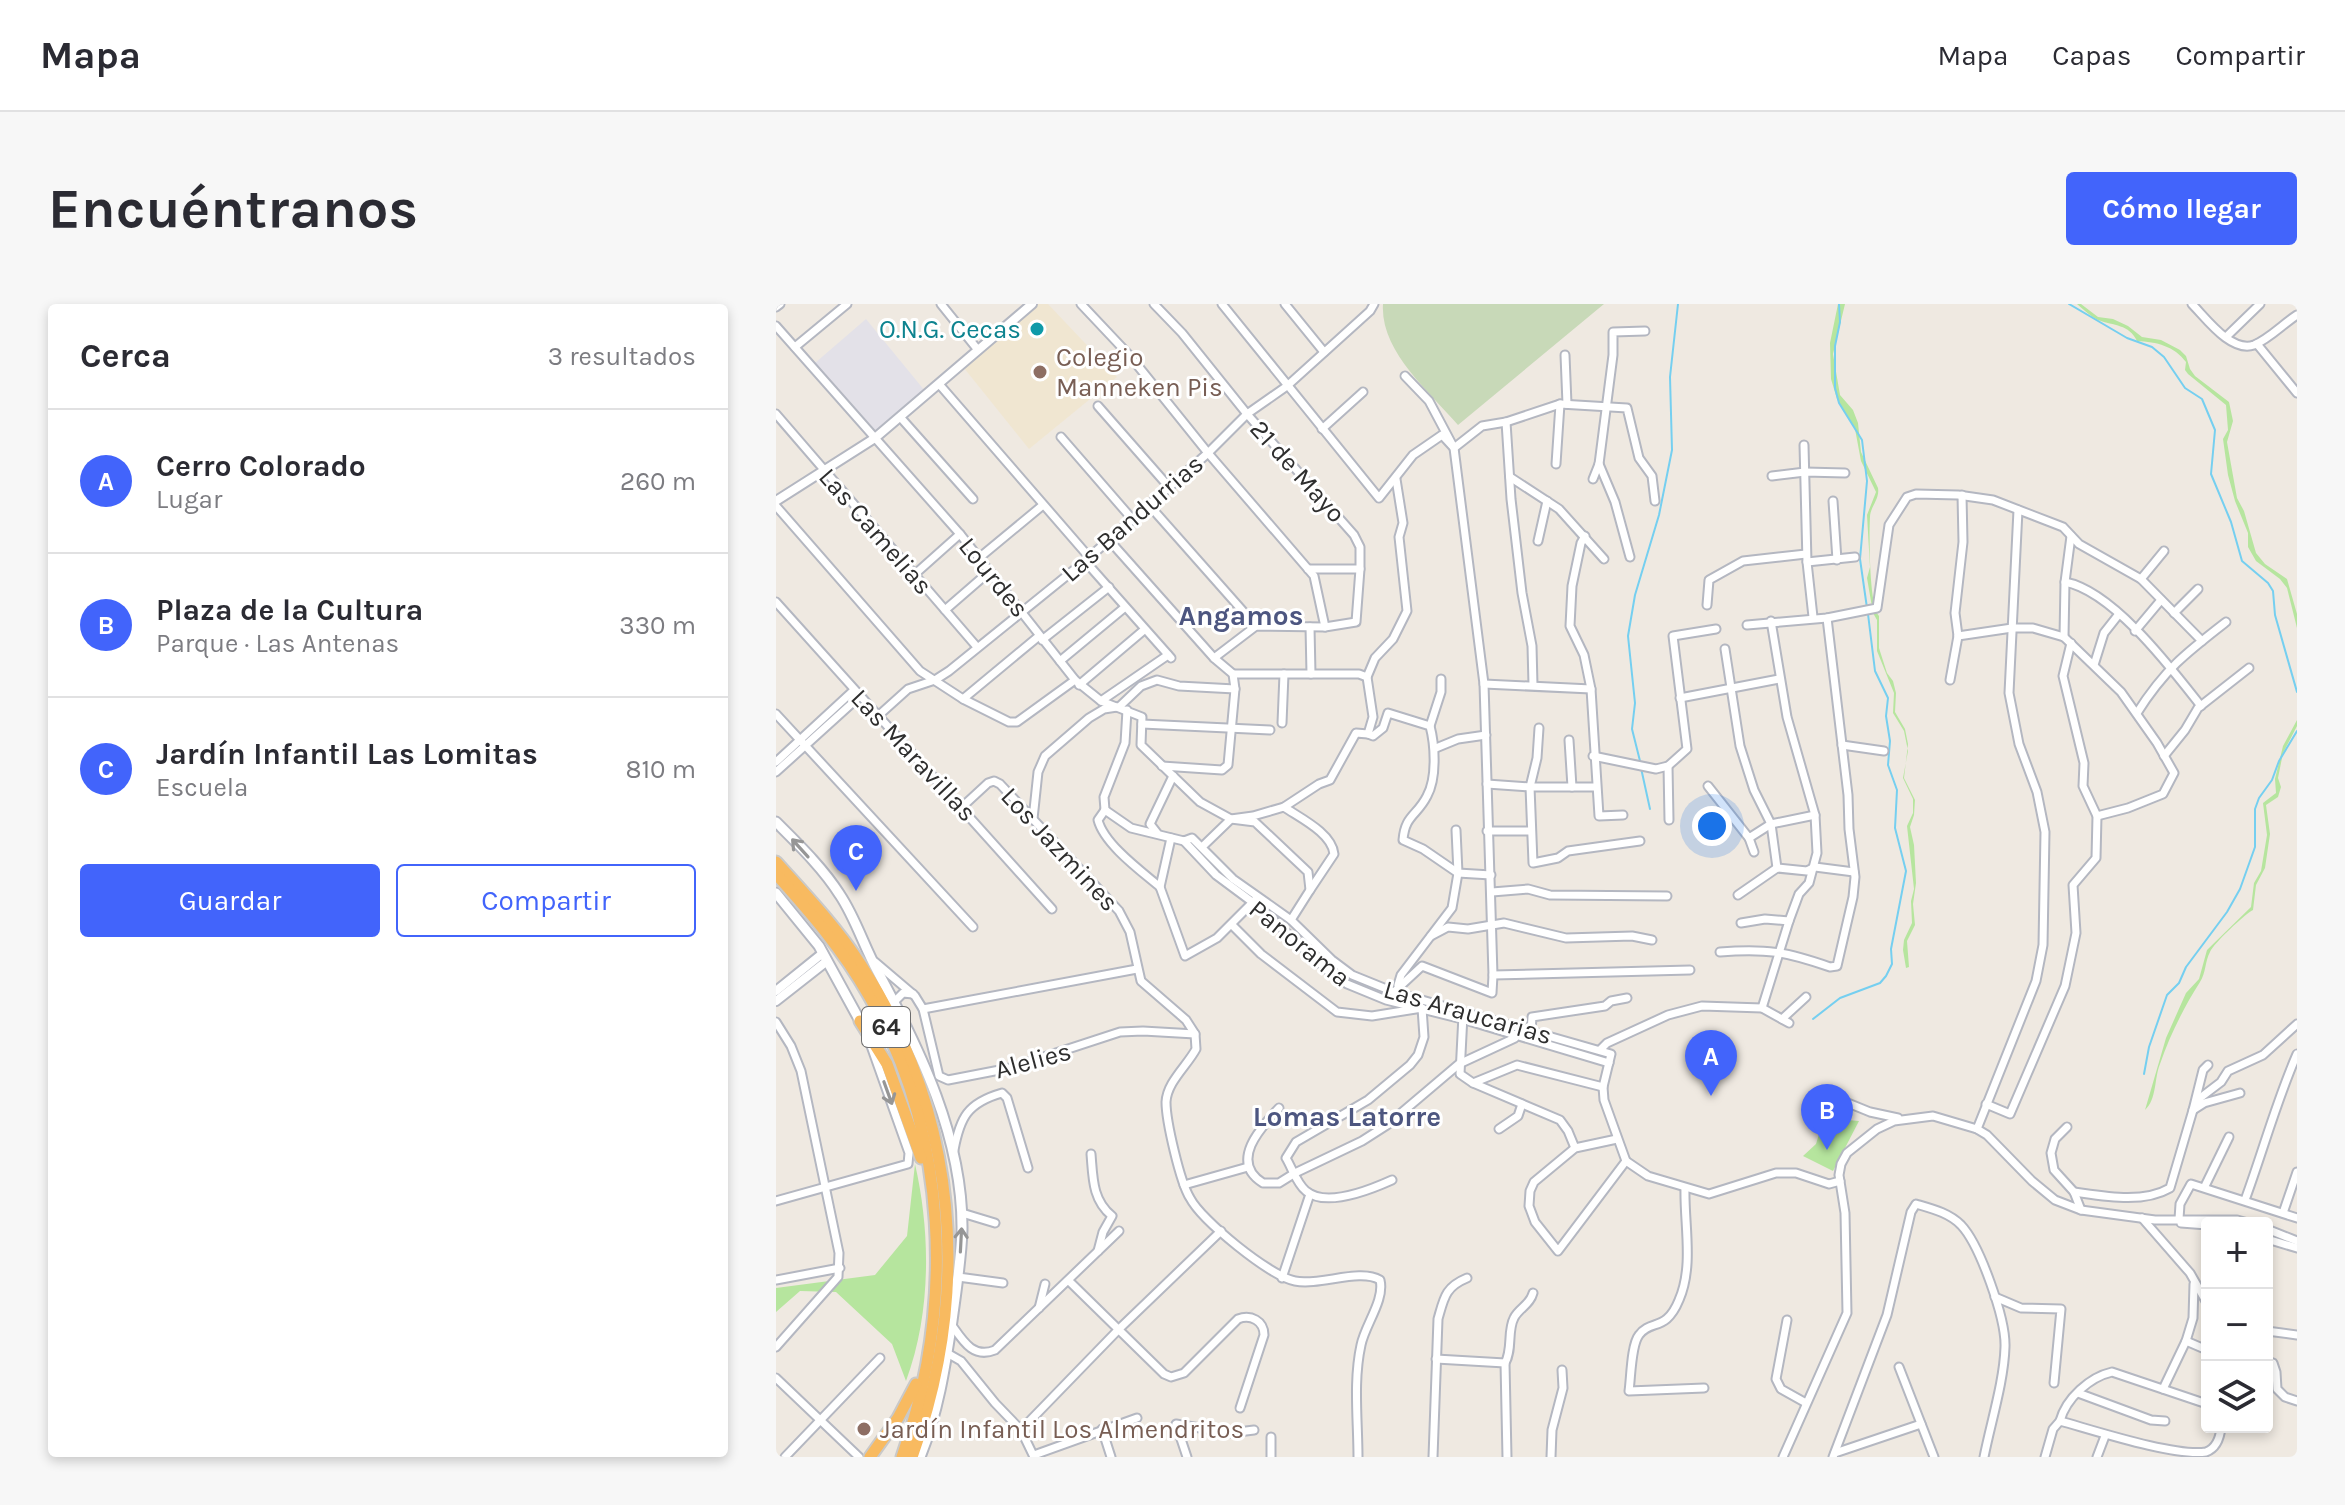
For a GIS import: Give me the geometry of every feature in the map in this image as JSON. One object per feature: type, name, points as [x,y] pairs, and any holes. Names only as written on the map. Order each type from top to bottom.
[{"type":"highway","points":[[776,851],[815,905]]},
{"type":"highway","name":"64","points":[[776,862],[846,944],[872,983],[912,1064],[934,1135],[948,1226],[949,1277],[945,1325],[930,1397],[912,1457]]},
{"type":"highway","name":"64","points":[[776,874],[840,950],[868,994],[887,1029],[919,1116],[935,1208],[937,1284],[931,1338],[913,1422],[902,1457]]},
{"type":"highway","points":[[860,1021],[880,1050],[892,1075],[919,1149],[935,1208]]},
{"type":"highway","points":[[870,1457],[911,1397],[931,1338]]},
{"type":"main road","points":[[776,822],[840,893],[894,1002],[944,1117],[954,1153],[962,1213],[958,1277],[938,1400],[920,1457]]},
{"type":"main road","points":[[776,893],[825,957],[860,1021]]},
{"type":"street","points":[[795,347],[847,304]]},
{"type":"street","points":[[941,304],[978,350]]},
{"type":"street","points":[[1032,304],[901,418],[776,503],[920,671],[963,699],[1009,722],[1017,722],[1077,682],[1144,630]]},
{"type":"street","points":[[1081,304],[1130,356],[1317,582],[1325,627],[1256,626],[1214,658]]},
{"type":"street","name":"21 de Mayo","points":[[1154,304],[1354,535],[1360,547],[1356,622],[1325,627]]},
{"type":"street","points":[[1222,304],[1379,498],[1413,455],[1442,435],[1454,448]]},
{"type":"street","points":[[1285,304],[1324,352]]},
{"type":"street","name":"Las Bandurrias","points":[[878,716],[908,689],[935,680],[1087,559],[1208,453],[1247,414],[1287,386],[1374,304]]},
{"type":"street","points":[[2192,304],[2226,337],[2242,346],[2257,344],[2294,317],[2297,327]]},
{"type":"street","points":[[2201,313],[2210,304]]},
{"type":"street","points":[[2226,337],[2260,304]]},
{"type":"street","name":"Lourdes","points":[[776,326],[960,534],[1077,682],[1101,701],[1123,708]]},
{"type":"street","points":[[1593,479],[1599,464],[1613,355],[1613,332],[1645,331]]},
{"type":"street","points":[[2257,344],[2297,393]]},
{"type":"street","points":[[1556,464],[1564,404],[1565,355]]},
{"type":"street","points":[[1396,989],[1422,966],[1492,993],[1493,975],[1484,684],[1454,448],[1429,401],[1405,376]]},
{"type":"street","points":[[939,384],[1043,505],[1124,608],[1169,657],[1101,701]]},
{"type":"street","points":[[1322,429],[1363,392]]},
{"type":"street","points":[[1454,448],[1482,426],[1564,404],[1627,408],[1639,458],[1652,476],[1655,501]]},
{"type":"street","points":[[1098,406],[1169,487]]},
{"type":"street","name":"Las Camelias","points":[[776,414],[977,647]]},
{"type":"street","points":[[901,418],[973,499]]},
{"type":"street","points":[[1506,422],[1522,593],[1532,646],[1533,685]]},
{"type":"street","points":[[1061,437],[1133,520]]},
{"type":"street","points":[[1804,445],[1807,558],[1813,617]]},
{"type":"street","points":[[1599,464],[1615,502],[1630,557]]},
{"type":"street","points":[[1772,476],[1805,472],[1845,473]]},
{"type":"street","points":[[1510,477],[1559,509],[1604,559]]},
{"type":"street","points":[[1368,734],[1373,717],[1367,677],[1375,658],[1393,639],[1407,611],[1399,537],[1403,523],[1396,479]]},
{"type":"street","points":[[1747,625],[1827,618],[1877,608],[1889,525],[1907,497],[1916,494],[1962,495],[1993,500],[2063,527],[2079,544],[2141,579],[2202,641]]},
{"type":"street","points":[[1950,680],[1958,636],[1955,613],[1963,542],[1962,495]]},
{"type":"street","points":[[1538,541],[1547,501]]},
{"type":"street","points":[[1833,501],[1837,560]]},
{"type":"street","points":[[979,558],[1043,505]]},
{"type":"street","points":[[1149,505],[1256,626]]},
{"type":"street","points":[[1977,1129],[2036,981],[2043,945],[2045,832],[2037,792],[2019,744],[2009,693],[2018,510]]},
{"type":"street","points":[[914,575],[960,534]]},
{"type":"street","points":[[1585,536],[1572,586],[1570,626],[1584,655],[1591,689],[1599,816],[1623,815]]},
{"type":"street","points":[[2064,637],[2065,582],[2071,536]]},
{"type":"street","points":[[1109,540],[1214,658],[1233,674],[1359,674],[1367,677]]},
{"type":"street","points":[[2141,579],[2164,551]]},
{"type":"street","points":[[1707,605],[1709,580],[1743,561],[1855,557]]},
{"type":"street","points":[[1308,569],[1360,569]]},
{"type":"street","points":[[945,610],[990,571]]},
{"type":"street","points":[[2065,582],[2076,584],[2096,595],[2119,614],[2171,667],[2201,706]]},
{"type":"street","points":[[963,699],[1109,587]]},
{"type":"street","points":[[2174,613],[2198,589]]},
{"type":"street","points":[[2135,631],[2161,600]]},
{"type":"street","name":"Las Maravillas","points":[[776,602],[1052,909]]},
{"type":"street","points":[[1060,661],[1124,608]]},
{"type":"street","points":[[2094,665],[2104,633],[2119,614]]},
{"type":"street","points":[[1720,952],[1754,949],[1780,951],[1830,967],[1837,966],[1853,897],[1854,872],[1827,618]]},
{"type":"street","points":[[1762,1008],[1799,894],[1809,883],[1815,867],[1815,815],[1787,717],[1771,621]]},
{"type":"street","points":[[2137,713],[2156,683],[2171,667],[2226,622]]},
{"type":"street","points":[[1310,627],[1311,674]]},
{"type":"street","points":[[1958,636],[2033,628],[2064,637],[2121,692],[2174,773],[2163,794],[2097,816]]},
{"type":"street","points":[[1593,756],[1656,769],[1668,766],[1687,749],[1673,636],[1716,629]]},
{"type":"street","points":[[1986,1104],[2010,1114],[2065,986],[2076,933],[2073,885],[2096,858],[2097,816],[2083,786],[2084,763],[2063,676],[2071,643]]},
{"type":"street","points":[[1725,649],[1740,746],[1754,790],[1771,824],[1777,868]]},
{"type":"street","points":[[2164,756],[2201,706],[2249,668]]},
{"type":"street","points":[[1160,766],[1222,770],[1228,765],[1233,730],[1233,674]]},
{"type":"street","points":[[1282,723],[1284,674]]},
{"type":"street","points":[[1441,679],[1441,692],[1430,726],[1436,748],[1429,795],[1404,824],[1403,840],[1423,849],[1458,873],[1491,875]]},
{"type":"street","points":[[1680,698],[1779,679]]},
{"type":"street","points":[[1235,689],[1179,686],[1157,680],[1141,686],[1123,708],[1125,743],[1104,797],[1105,810],[1098,820],[1120,852],[1160,887],[1185,956],[1217,938],[1253,903],[1257,895]]},
{"type":"street","points":[[1484,684],[1591,689]]},
{"type":"street","points":[[776,772],[802,743],[857,693]]},
{"type":"street","points":[[1033,819],[1038,772],[1045,756],[1089,718],[1104,709],[1123,708],[1142,717],[1141,745],[1160,766],[1200,802],[1231,819],[1255,822],[1308,872],[1310,890]]},
{"type":"street","points":[[1202,847],[1231,819],[1284,807],[1330,780],[1356,733],[1373,736],[1383,728],[1388,713],[1430,726]]},
{"type":"street","points":[[776,714],[973,927]]},
{"type":"street","points":[[1142,724],[1270,730]]},
{"type":"street","points":[[1539,728],[1537,758],[1530,787],[1533,863],[1558,858],[1568,851],[1640,841]]},
{"type":"street","points":[[1436,748],[1458,739],[1486,735]]},
{"type":"street","points":[[1569,740],[1572,787]]},
{"type":"street","points":[[776,762],[802,743]]},
{"type":"street","points":[[1842,745],[1884,751]]},
{"type":"street","points":[[1668,766],[1669,820]]},
{"type":"street","points":[[1160,835],[1150,824],[1173,776]]},
{"type":"street","name":"Los Jazmines","points":[[962,807],[994,781],[1000,784],[1119,911],[1130,932],[1141,981],[1186,1020],[1195,1034]]},
{"type":"street","points":[[1487,784],[1596,787]]},
{"type":"street","points":[[1708,786],[1749,838],[1754,852]]},
{"type":"street","points":[[1284,807],[1334,847],[1334,854],[1291,920]]},
{"type":"street","points":[[1105,810],[1131,828],[1184,841]]},
{"type":"street","points":[[1749,838],[1771,824],[1815,815]]},
{"type":"street","points":[[1396,989],[1401,975],[1452,908],[1458,873],[1456,830]]},
{"type":"street","points":[[1487,831],[1530,831]]},
{"type":"street","points":[[1160,887],[1171,838]]},
{"type":"street","name":"Las Araucarias","points":[[1184,841],[1192,838],[1233,879],[1291,920],[1352,975],[1463,1015],[1600,1050],[1610,1058]]},
{"type":"street","name":"Panorama","points":[[1184,841],[1216,875],[1284,928],[1327,970],[1347,984],[1375,996],[1463,1015],[1516,1034],[1610,1058]]},
{"type":"street","points":[[1738,895],[1777,868],[1807,871],[1815,867],[1854,872]]},
{"type":"street","points":[[1492,892],[1528,889],[1550,895],[1667,896]]},
{"type":"street","points":[[1741,923],[1765,919],[1789,921]]},
{"type":"street","points":[[1431,936],[1448,927],[1468,929],[1504,923],[1566,938],[1632,936],[1652,940]]},
{"type":"street","points":[[1232,925],[1261,954],[1337,1012],[1372,1016],[1422,1008],[1424,1037],[1418,1055],[1410,1065],[1368,1100],[1296,1142],[1286,1158],[1304,1190],[1310,1194],[1349,1195],[1392,1180]]},
{"type":"street","points":[[869,955],[915,996],[923,1009],[1137,969]]},
{"type":"street","points":[[776,991],[825,957]]},
{"type":"street","points":[[776,1001],[825,957]]},
{"type":"street","points":[[1493,975],[1690,970]]},
{"type":"street","points":[[894,1002],[903,993],[915,996]]},
{"type":"street","points":[[1600,1050],[1607,1043],[1668,1015],[1702,1006],[1762,1008],[1785,1021],[1806,997]]},
{"type":"street","points":[[1531,1032],[1532,1017],[1605,1006],[1611,1001],[1627,998]]},
{"type":"street","name":"Alelies","points":[[923,1009],[939,1076],[948,1080],[1023,1064],[1120,1032],[1195,1034]]},
{"type":"street","points":[[1463,1015],[1460,1074],[1473,1083],[1560,1120],[1566,1125],[1575,1148]]},
{"type":"street","points":[[776,1201],[908,1164],[909,1153],[860,1021]]},
{"type":"street","points":[[776,1022],[791,1046],[801,1071],[827,1187],[840,1268],[838,1277],[776,1347]]},
{"type":"street","points":[[2193,1110],[2200,1098],[2221,1082],[2228,1071],[2263,1055],[2297,1024]]},
{"type":"street","points":[[1195,1034],[1196,1049],[1174,1082],[1166,1101],[1184,1185],[1197,1208],[1221,1231],[1282,1278],[1311,1284],[1366,1277],[1380,1280],[1381,1292],[1361,1344],[1358,1365],[1358,1457]]},
{"type":"street","points":[[1279,1108],[1250,1145],[1246,1160],[1252,1175],[1263,1183],[1279,1183],[1362,1141],[1387,1125],[1459,1064],[1515,1038],[1516,1034]]},
{"type":"street","points":[[2245,1200],[2279,1096],[2297,1054]]},
{"type":"street","points":[[1610,1058],[1603,1087],[1604,1100],[1626,1161],[1648,1176],[1709,1194],[1776,1173],[1796,1173],[1829,1184],[1840,1181]]},
{"type":"street","points":[[1473,1083],[1517,1065],[1603,1087]]},
{"type":"street","points":[[2074,1192],[2126,1196],[2157,1194],[2170,1188],[2203,1070],[2208,1065]]},
{"type":"street","points":[[944,1117],[950,1120],[962,1118],[990,1097],[1002,1093],[1028,1168]]},
{"type":"street","points":[[2193,1110],[2204,1103],[2240,1093]]},
{"type":"street","points":[[1843,1101],[1870,1112],[1904,1119]]},
{"type":"street","points":[[1499,1129],[1518,1116],[1522,1104]]},
{"type":"street","points":[[1783,1457],[1847,1313],[1841,1164],[1854,1147],[1877,1129],[1904,1119],[1933,1116],[1987,1135],[2055,1200],[2081,1210],[2201,1224]]},
{"type":"street","points":[[954,1153],[962,1118]]},
{"type":"street","points":[[2067,1127],[2055,1139],[2051,1153],[2054,1170],[2074,1192],[2081,1210]]},
{"type":"street","points":[[2205,1186],[2229,1137]]},
{"type":"street","points":[[1617,1139],[1575,1148],[1534,1182],[1529,1206],[1535,1222],[1553,1248],[1558,1251],[1626,1161]]},
{"type":"street","points":[[1091,1154],[1095,1193],[1112,1216],[1103,1232],[1098,1252]]},
{"type":"street","points":[[1184,1185],[1248,1167]]},
{"type":"street","points":[[2283,1213],[2297,1172]]},
{"type":"street","points":[[2179,1219],[2180,1204],[2191,1184],[2297,1218]]},
{"type":"street","points":[[1685,1188],[1688,1259],[1685,1281],[1669,1319],[1637,1338],[1629,1391],[1704,1388]]},
{"type":"street","points":[[1282,1278],[1310,1194]]},
{"type":"street","points":[[1834,1455],[1887,1315],[1911,1212],[1916,1204],[1947,1214],[1972,1239],[1995,1297],[2005,1333],[2005,1350],[1984,1457]]},
{"type":"street","points":[[962,1213],[995,1223]]},
{"type":"street","points":[[2142,1218],[2190,1273],[2201,1294]]},
{"type":"street","points":[[2155,1220],[2201,1219]]},
{"type":"street","points":[[951,1324],[971,1350],[990,1353],[1119,1231]]},
{"type":"street","points":[[1021,1430],[1119,1329],[1221,1231]]},
{"type":"street","points":[[2273,1231],[2297,1241]]},
{"type":"street","points":[[2273,1241],[2297,1248]]},
{"type":"street","points":[[776,1280],[840,1268]]},
{"type":"street","points":[[958,1277],[1003,1283]]},
{"type":"street","points":[[1433,1457],[1438,1319],[1444,1298],[1453,1284],[1467,1278]]},
{"type":"street","points":[[1069,1281],[1164,1374],[1171,1377],[1184,1373],[1238,1319],[1247,1316],[1254,1318],[1262,1325],[1264,1335],[1240,1408]]},
{"type":"street","points":[[1040,1309],[1038,1305],[1045,1284]]},
{"type":"street","points":[[2163,1389],[2186,1341],[2193,1318],[2194,1284]]},
{"type":"street","points":[[1507,1457],[1505,1363],[1509,1356],[1514,1318],[1531,1302],[1533,1293]]},
{"type":"street","points":[[1995,1297],[2021,1308],[2061,1309],[2054,1383]]},
{"type":"street","points":[[1787,1320],[1776,1379],[1781,1389],[1806,1403]]},
{"type":"street","points":[[2273,1332],[2297,1335]]},
{"type":"street","points":[[2186,1341],[2201,1347]]},
{"type":"street","points":[[947,1353],[961,1361],[1021,1430],[1034,1456],[1137,1418]]},
{"type":"street","points":[[785,1457],[880,1358]]},
{"type":"street","points":[[1436,1359],[1505,1363]]},
{"type":"street","points":[[2273,1363],[2277,1389],[2285,1397],[2297,1401]]},
{"type":"street","points":[[1899,1367],[1934,1457]]},
{"type":"street","points":[[1551,1457],[1552,1430],[1563,1388],[1562,1370]]},
{"type":"street","points":[[2045,1457],[2053,1429],[2069,1402],[2098,1375],[2112,1372],[2201,1402]]},
{"type":"street","points":[[776,1378],[859,1457]]},
{"type":"street","points":[[2078,1393],[2151,1420],[2165,1421]]},
{"type":"street","points":[[2060,1421],[2105,1436],[2180,1454],[2194,1455],[2214,1447],[2220,1433]]},
{"type":"street","points":[[1187,1457],[1176,1424],[1230,1433],[1254,1430]]},
{"type":"street","points":[[1834,1455],[1921,1424]]},
{"type":"street","points":[[1102,1429],[1111,1457]]},
{"type":"street","points":[[2097,1457],[2105,1436]]},
{"type":"street","points":[[1271,1437],[1271,1457]]},
{"type":"shaded area","name":"Colegio Manneken Pis","points":[[1036,304],[1048,304],[1117,377],[1029,449],[964,368]]},
{"type":"shaded area","points":[[866,319],[925,391],[876,431],[815,363]]},
{"type":"green space","points":[[1383,304],[1604,304],[1458,425],[1398,354],[1389,338]]},
{"type":"green space","points":[[1838,304],[1845,304],[1833,354],[1840,395],[1853,410],[1858,423],[1861,452],[1878,488],[1870,517],[1871,585],[1879,616],[1879,648],[1893,681],[1896,693],[1895,712],[1905,729],[1907,748],[1904,731],[1893,713],[1894,693],[1877,651],[1877,620],[1867,578],[1870,567],[1867,515],[1876,492],[1861,461],[1855,429],[1837,399],[1831,379],[1830,343]]},
{"type":"green space","points":[[2077,304],[2098,317],[2128,326],[2142,337],[2161,340],[2180,350],[2195,376],[2229,402],[2233,421],[2227,442],[2237,498],[2256,553],[2265,564],[2287,579],[2297,614],[2297,628],[2287,588],[2256,561],[2248,547],[2248,533],[2228,475],[2223,439],[2228,430],[2226,405],[2188,374],[2186,362],[2176,352],[2158,344],[2137,341],[2130,331],[2098,320]]},
{"type":"green space","points":[[2297,720],[2283,753],[2278,797],[2266,805],[2270,834],[2265,868],[2256,885],[2253,910],[2230,929],[2210,952],[2202,978],[2168,1042],[2152,1100],[2145,1110],[2166,1038],[2186,993],[2199,979],[2207,950],[2251,907],[2267,835],[2263,803],[2276,793],[2275,779],[2283,746]]},
{"type":"green space","points":[[1906,763],[1904,778],[1915,800],[1914,815],[1910,827],[1916,883],[1913,904],[1915,925],[1907,941],[1909,967],[1906,968],[1904,940],[1912,923],[1911,901],[1914,889],[1907,826],[1913,813],[1913,799],[1903,778]]},
{"type":"green space","points":[[1824,1118],[1859,1121],[1833,1171],[1803,1156],[1816,1144]]},
{"type":"green space","points":[[915,1164],[924,1218],[926,1274],[920,1329],[906,1381],[892,1344],[836,1292],[800,1291],[776,1312],[776,1288],[875,1275],[907,1236]]},
{"type":"waterway","points":[[1640,761],[1632,729],[1635,703],[1628,636],[1635,595],[1659,515],[1672,450],[1670,377],[1678,304]]},
{"type":"waterway","points":[[1839,304],[1835,388],[1839,403],[1862,440],[1867,481],[1860,559],[1867,608]]},
{"type":"waterway","points":[[2069,304],[2127,338],[2152,347],[2164,357],[2185,388],[2202,399],[2215,430],[2211,474],[2231,522],[2242,561],[2273,591],[2275,615],[2297,692]]},
{"type":"waterway","points":[[1813,1019],[1840,998],[1880,983],[1886,976],[1892,964],[1891,949],[1906,871],[1895,828],[1897,790],[1888,765],[1888,698],[1875,671],[1868,614]]},
{"type":"waterway","points":[[2144,1074],[2149,1047],[2167,995],[2179,983],[2186,967],[2227,912],[2240,889],[2255,847],[2255,809],[2297,731]]},
{"type":"waterway","points":[[1641,768],[1650,809]]},
{"type":"place","name":"O.N.G. Cecas","points":[[1037,329]]},
{"type":"place","name":"Colegio Manneken Pis","points":[[1040,372]]},
{"type":"place","name":"Jardín Infantil Las Lomitas","points":[[856,891]]},
{"type":"place","name":"Cerro Colorado","points":[[1711,1096]]},
{"type":"place","name":"Plaza de la Cultura","points":[[1827,1150]]},
{"type":"place","name":"Jardín Infantil Los Almendritos","points":[[864,1429]]},
{"type":"district","name":"Angamos","points":[[1241,615]]},
{"type":"district","name":"Lomas Latorre","points":[[1347,1116]]}]
